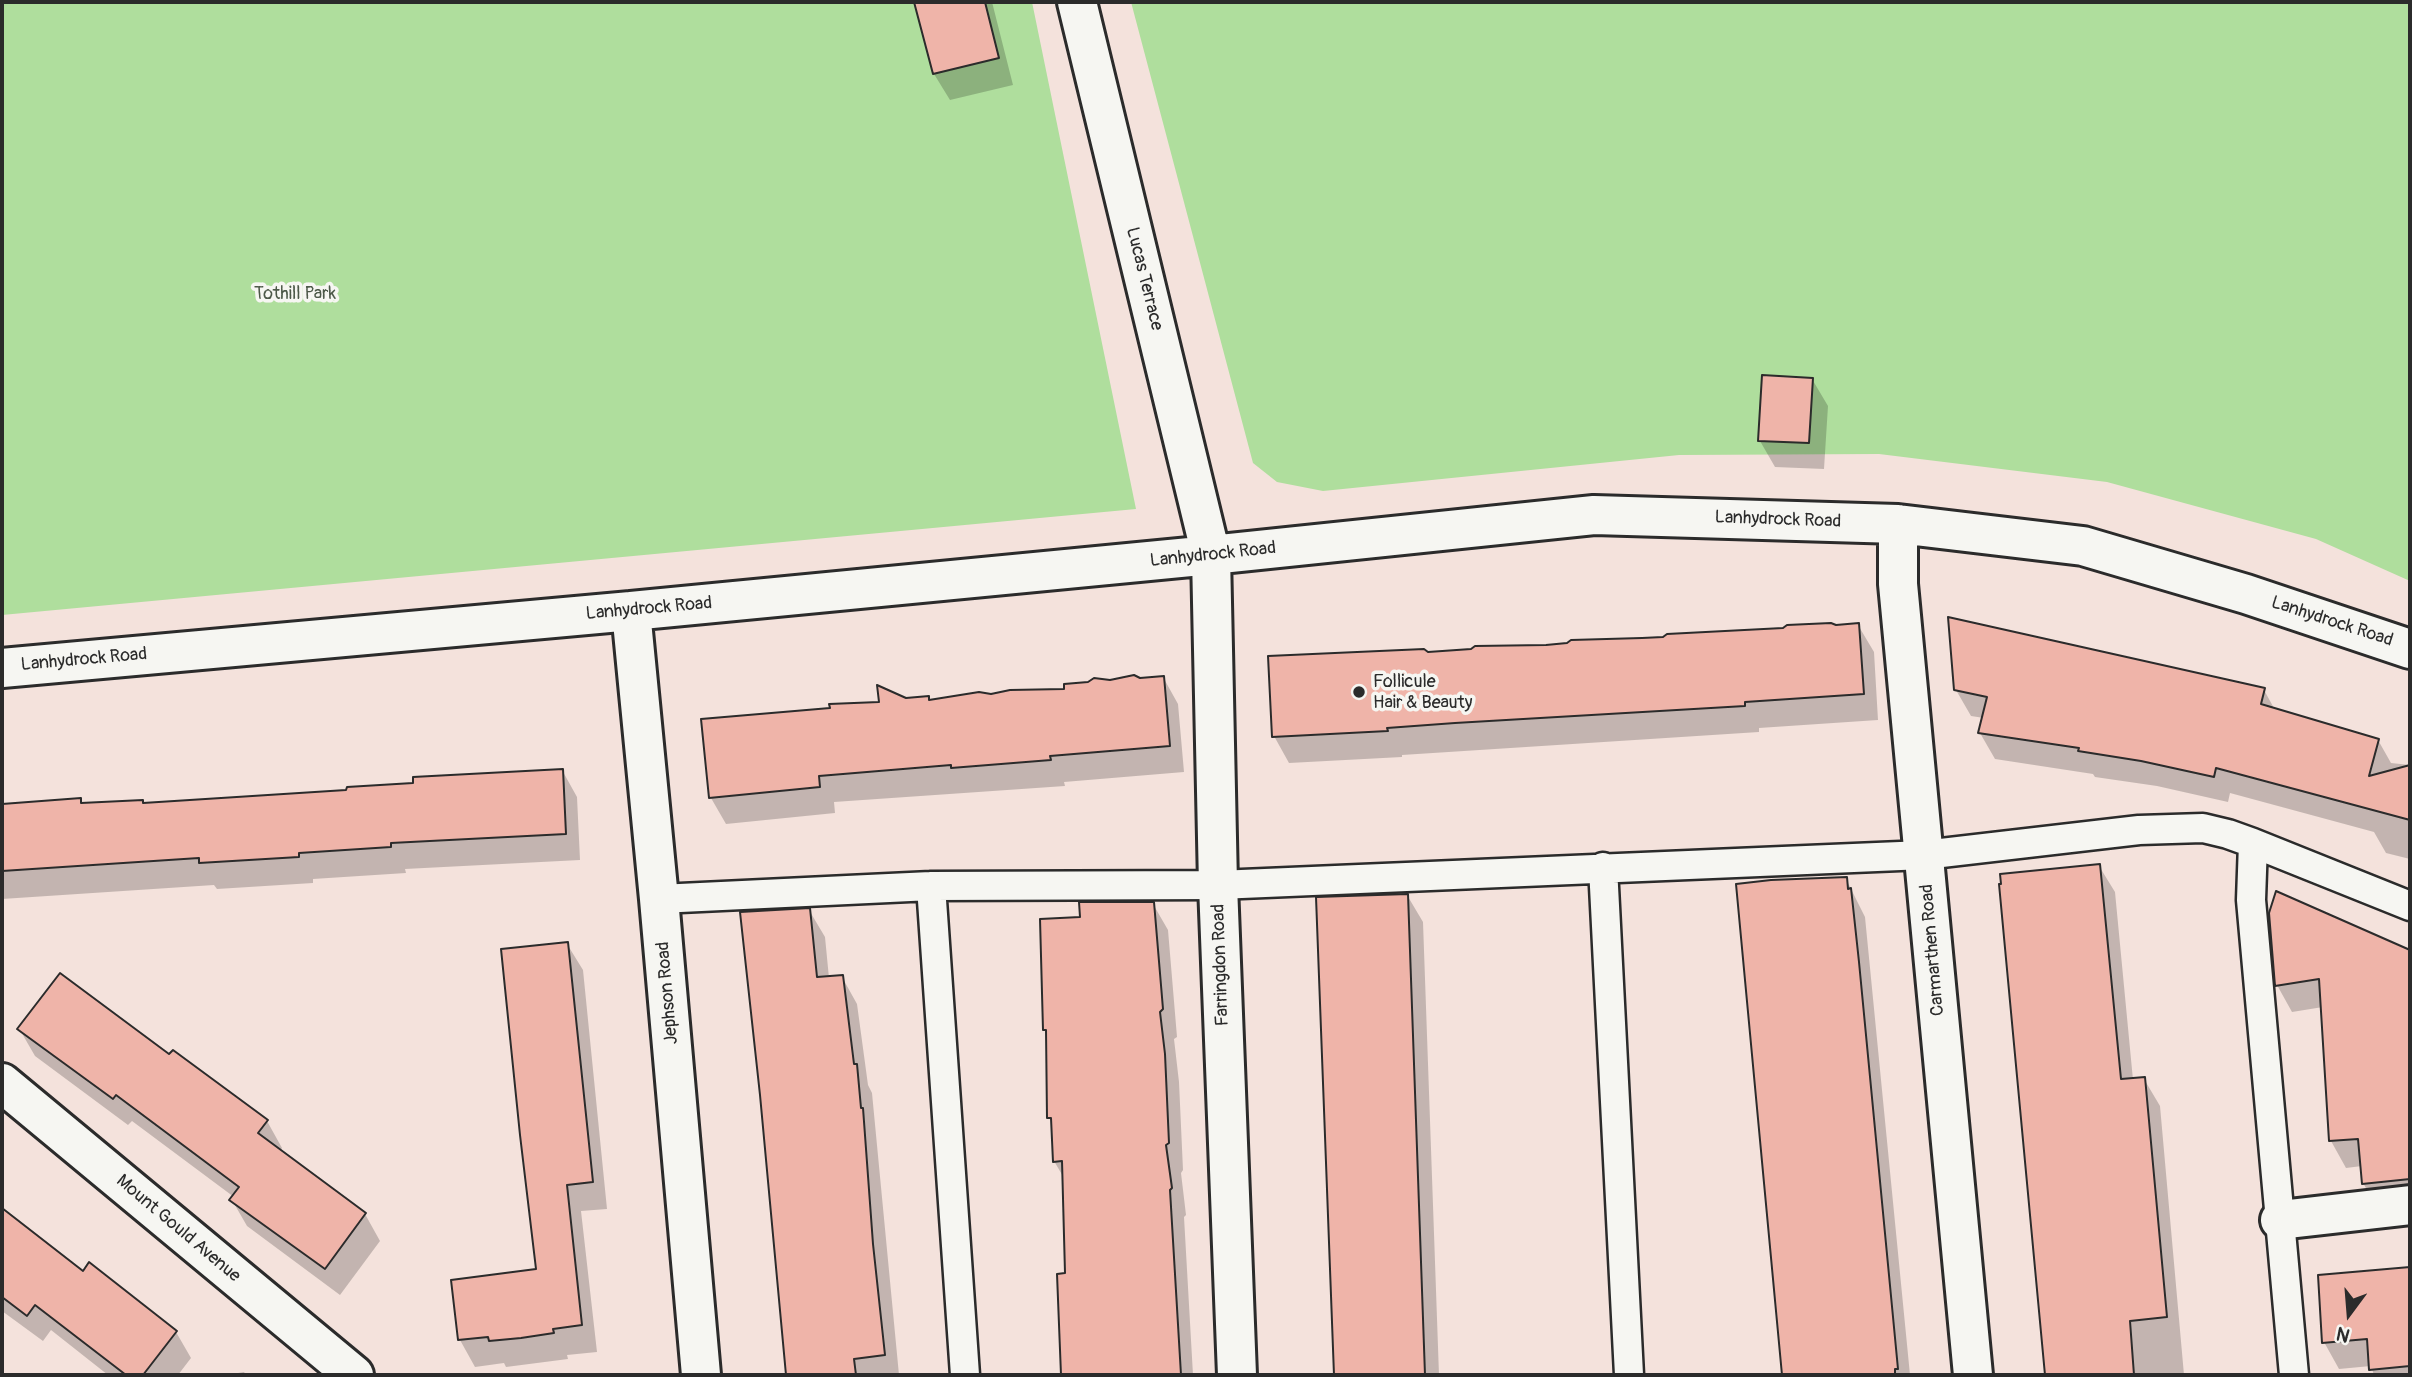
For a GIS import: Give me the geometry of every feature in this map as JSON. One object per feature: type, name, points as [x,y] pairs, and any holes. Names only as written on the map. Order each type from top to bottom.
[{"type":"street","name":"Lucas Terrace","points":[[1077,2],[1211,555]]},
{"type":"street","name":"Lanhydrock Road","points":[[2,667],[631,611],[1594,515],[1898,524],[2083,546],[2246,594],[2410,649]]},
{"type":"street","name":"Carmarthen Road","points":[[1898,524],[1898,584],[1973,1375]]},
{"type":"street","name":"Farringdon Road","points":[[1211,555],[1218,885],[1237,1375]]},
{"type":"street","name":"Jephson Road","points":[[631,611],[701,1375]]},
{"type":"street","name":"Mount Gould Avenue","points":[[2,1083],[354,1375]]},
{"type":"street","points":[[2280,1220],[2410,1205]]},
{"type":"lane","points":[[659,899],[931,886],[1218,885],[1924,855],[2139,830],[2203,828],[2253,843],[2410,905]]},
{"type":"lane","points":[[2253,843],[2251,900],[2294,1375]]},
{"type":"lane","points":[[1603,867],[1629,1375]]},
{"type":"lane","points":[[931,886],[965,1375]]},
{"type":"green space","name":"Tothill Park","points":[[2,2],[1032,2],[1136,509],[2,615]]},
{"type":"green space","points":[[1131,2],[2410,2],[2410,581],[2316,539],[2107,482],[1879,454],[1679,455],[1323,491],[1277,482],[1253,463]]},
{"type":"building","points":[[914,2],[985,2],[999,58],[933,74]]},
{"type":"building","points":[[1762,375],[1813,378],[1809,443],[1758,441]]},
{"type":"building","points":[[1948,617],[2265,688],[2261,704],[2379,739],[2369,776],[2410,765],[2410,820],[2216,768],[2214,777],[2078,751],[2079,748],[1978,733],[1987,697],[1954,690]]},
{"type":"building","points":[[1859,623],[1864,694],[1745,702],[1745,706],[1272,737],[1268,656],[1424,649],[1428,652],[1471,649],[1475,646],[1546,645],[1567,643],[1571,640],[1663,637],[1667,634]]},
{"type":"building","points":[[1134,675],[1140,678],[1164,676],[1170,746],[1050,756],[1051,760],[819,776],[820,787],[709,798],[701,719],[830,708],[829,704],[879,702],[877,685],[906,698],[929,696],[929,700],[979,692],[991,694],[1010,690],[1064,689],[1064,684],[1088,682],[1094,678],[1110,680]]},
{"type":"building","points":[[563,769],[566,834],[391,843],[391,847],[299,853],[299,857],[199,863],[199,858],[2,871],[2,804],[81,798],[81,803],[143,800],[143,803],[346,790],[347,787],[413,783],[413,777]]},
{"type":"building","points":[[2100,864],[2121,1079],[2145,1077],[2167,1317],[2130,1321],[2134,1375],[2045,1375],[2000,874]]},
{"type":"building","points":[[1847,877],[1848,889],[1851,888],[1859,962],[1898,1369],[1895,1369],[1895,1375],[1782,1375],[1736,884]]},
{"type":"building","points":[[2276,891],[2410,950],[2410,1179],[2362,1184],[2358,1139],[2329,1141],[2319,979],[2275,986],[2269,913]]},
{"type":"building","points":[[1408,894],[1425,1375],[1334,1375],[1316,897]]},
{"type":"building","points":[[1079,902],[1154,902],[1163,1009],[1160,1012],[1165,1054],[1169,1143],[1166,1145],[1172,1188],[1181,1375],[1061,1375],[1057,1274],[1065,1273],[1062,1161],[1053,1162],[1051,1118],[1047,1118],[1040,919],[1080,917]]},
{"type":"building","points":[[810,908],[817,977],[843,975],[854,1064],[857,1064],[863,1108],[873,1244],[885,1355],[854,1359],[856,1375],[786,1375],[740,912]]},
{"type":"building","points":[[568,942],[593,1182],[567,1185],[582,1325],[553,1329],[554,1333],[521,1338],[458,1340],[451,1280],[536,1269],[501,949]]},
{"type":"building","points":[[60,973],[169,1054],[173,1050],[268,1120],[258,1133],[366,1213],[325,1269],[229,1200],[239,1187],[116,1095],[113,1099],[17,1029]]},
{"type":"building","points":[[2,1208],[83,1271],[89,1262],[177,1331],[143,1375],[126,1375],[35,1305],[27,1316],[2,1297]]},
{"type":"building","points":[[2410,1267],[2410,1366],[2369,1370],[2367,1339],[2322,1343],[2318,1275]]},
{"type":"place","name":"Follicule Hair & Beauty","points":[[1359,692]]}]
